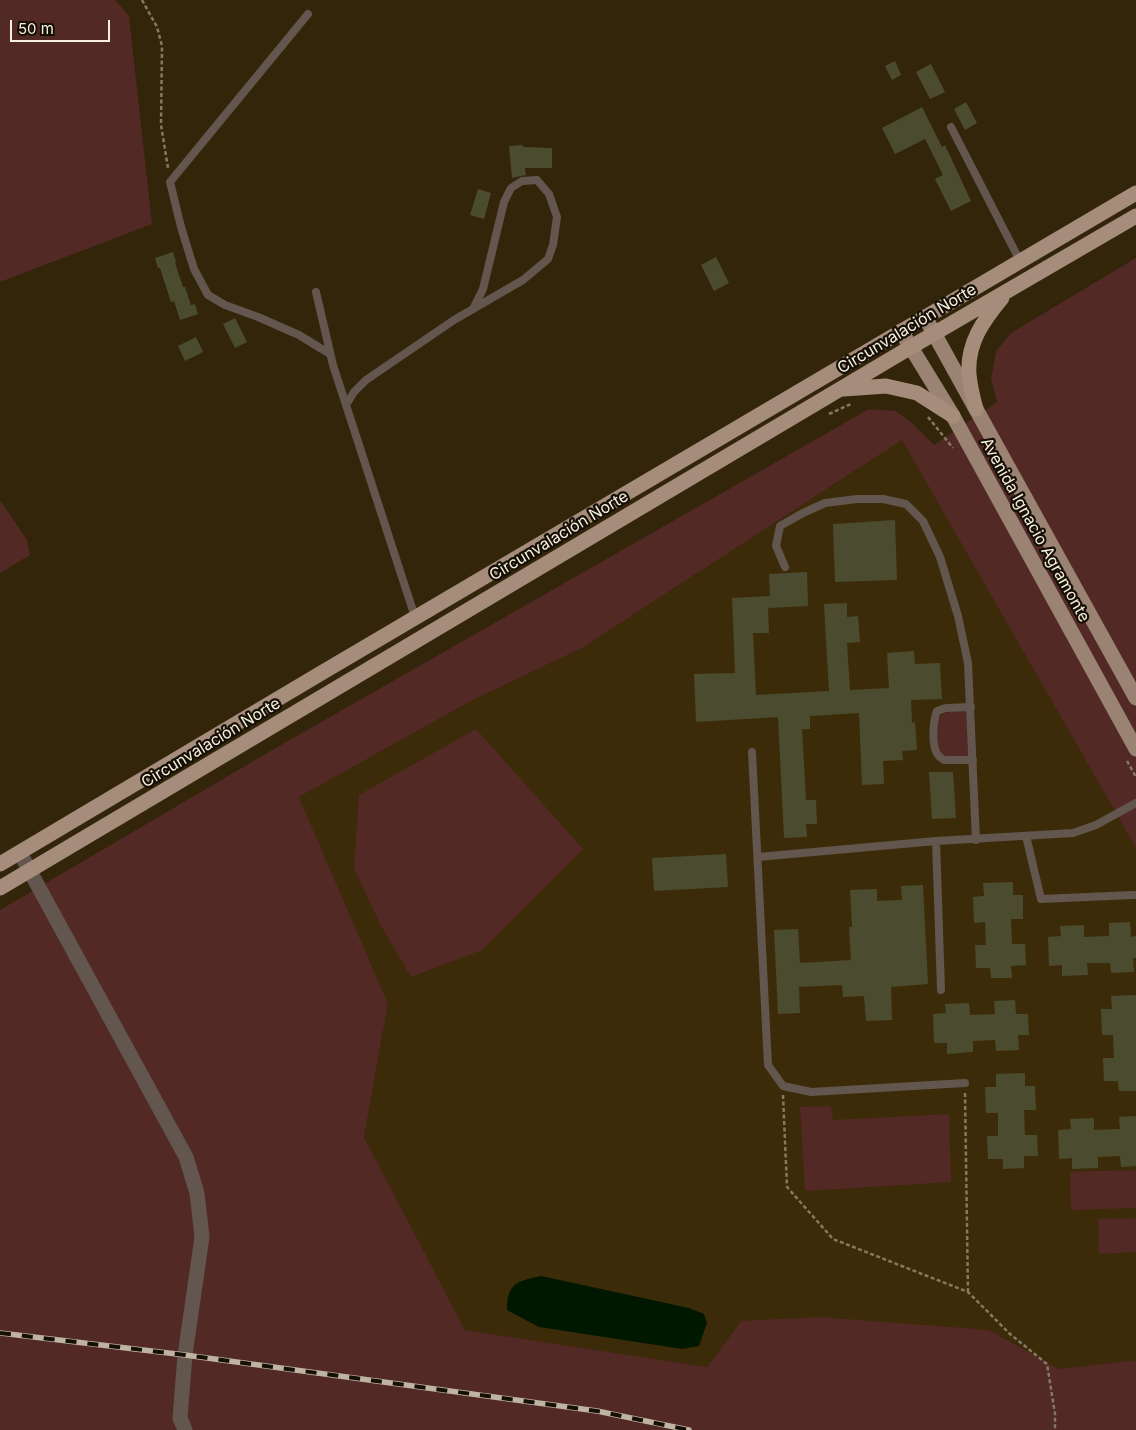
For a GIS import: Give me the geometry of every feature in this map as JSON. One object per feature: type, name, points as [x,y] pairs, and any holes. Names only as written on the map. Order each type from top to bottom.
[{"type":"highway","name":"Circunvalación Norte","points":[[0,864],[415,617],[1136,194]]},
{"type":"highway","name":"Circunvalación Norte","points":[[0,888],[911,347],[1136,216]]},
{"type":"highway","points":[[976,409],[969,375],[969,359],[974,340],[989,314],[1008,290]]},
{"type":"highway","points":[[840,389],[886,386],[917,393],[953,416]]},
{"type":"main road","name":"Avenida Ignacio Agramonte","points":[[926,317],[1136,698]]},
{"type":"main road","name":"Avenida Ignacio Agramonte","points":[[901,331],[953,416],[1131,754]]},
{"type":"street","points":[[20,853],[31,870],[186,1157],[197,1193],[202,1237],[185,1355],[180,1418],[185,1430]]},
{"type":"lane","points":[[308,14],[170,182],[194,269],[208,295],[299,335],[330,354]]},
{"type":"lane","points":[[951,127],[1020,261]]},
{"type":"lane","points":[[346,405],[354,392],[366,380],[454,320],[473,309],[523,280],[548,259],[554,245],[556,217],[549,194],[537,180],[522,180],[511,188],[504,202],[483,289],[473,309]]},
{"type":"lane","points":[[316,292],[330,354],[415,617]]},
{"type":"lane","points":[[784,567],[776,546],[780,526],[826,503],[857,499],[883,499],[906,504],[923,522],[940,557],[958,616],[968,663],[976,840]]},
{"type":"lane","points":[[971,706],[946,708],[937,711],[934,719],[934,746],[938,755],[944,760],[973,760]]},
{"type":"lane","points":[[752,752],[768,1065],[783,1086],[811,1092],[965,1083]]},
{"type":"lane","points":[[758,857],[936,841],[1073,833],[1096,826],[1136,803]]},
{"type":"lane","points":[[1026,836],[1041,899],[1134,895]]},
{"type":"lane","points":[[936,841],[941,990]]},
{"type":"path","points":[[142,0],[157,28],[162,46],[161,124],[170,182]]},
{"type":"path","points":[[822,417],[854,402]]},
{"type":"path","points":[[923,411],[954,449]]},
{"type":"path","points":[[1131,754],[1136,777]]},
{"type":"path","points":[[965,1083],[968,1292]]},
{"type":"path","points":[[783,1086],[787,1187],[833,1239],[968,1292],[1010,1334],[1047,1364],[1056,1414],[1055,1430]]},
{"type":"shaded area","points":[[0,0],[115,0],[129,16],[152,224],[0,282]]},
{"type":"shaded area","points":[[1136,258],[1136,848],[902,440],[582,648],[471,701],[299,797],[388,1004],[364,1137],[465,1330],[707,1367],[741,1321],[820,1317],[989,1330],[1059,1369],[1136,1360],[1136,1430],[0,1430],[0,910],[274,749],[869,409],[895,411],[910,421],[934,445],[997,402],[991,379],[996,351],[1011,333]]},
{"type":"shaded area","points":[[902,440],[1136,848],[1136,1360],[1059,1369],[989,1330],[741,1321],[707,1367],[465,1330],[364,1137],[388,1004],[299,797],[471,701],[582,648]]},
{"type":"shaded area","points":[[0,500],[27,540],[30,555],[0,573]]},
{"type":"shaded area","points":[[967,711],[969,756],[945,757],[938,744],[938,719],[944,714]]},
{"type":"shaded area","points":[[476,729],[583,849],[482,950],[411,977],[379,922],[354,868],[359,795]]},
{"type":"shaded area","points":[[831,1106],[833,1120],[949,1114],[951,1182],[805,1191],[800,1107]]},
{"type":"shaded area","points":[[1136,1170],[1136,1208],[1071,1210],[1070,1172]]},
{"type":"shaded area","points":[[1136,1218],[1136,1252],[1099,1254],[1098,1219]]},
{"type":"shaded area","points":[[541,1276],[689,1308],[704,1314],[707,1323],[699,1346],[682,1349],[539,1327],[507,1310],[509,1294],[515,1285]]},
{"type":"building","points":[[895,61],[901,75],[892,80],[885,66]]},
{"type":"building","points":[[931,64],[945,92],[930,99],[916,72]]},
{"type":"building","points":[[966,102],[977,123],[965,130],[954,109]]},
{"type":"building","points":[[922,107],[942,147],[945,145],[971,201],[951,211],[935,179],[943,175],[925,139],[895,154],[882,128]]},
{"type":"building","points":[[523,145],[523,147],[552,148],[552,168],[525,168],[526,175],[512,178],[509,146]]},
{"type":"building","points":[[478,189],[491,193],[484,219],[470,215]]},
{"type":"building","points":[[173,252],[183,287],[185,287],[191,305],[195,304],[198,314],[180,320],[174,301],[171,302],[155,258]]},
{"type":"building","points":[[716,257],[729,283],[714,291],[701,265]]},
{"type":"building","points":[[235,318],[247,342],[235,348],[223,324]]},
{"type":"building","points":[[196,337],[203,352],[185,361],[178,346]]},
{"type":"building","points":[[895,520],[897,580],[835,582],[833,524]]},
{"type":"building","points":[[807,572],[808,606],[768,608],[769,633],[753,633],[756,695],[829,691],[824,604],[847,603],[847,617],[858,616],[860,642],[847,643],[850,690],[889,688],[887,653],[914,651],[915,664],[940,663],[942,699],[911,700],[912,723],[915,722],[917,750],[902,751],[903,760],[883,761],[884,784],[862,785],[859,713],[810,716],[810,729],[802,729],[806,800],[816,800],[817,824],[806,824],[807,837],[784,838],[778,717],[696,722],[694,674],[735,673],[732,598],[770,596],[769,574]]},
{"type":"building","points":[[929,772],[953,772],[956,818],[932,819]]},
{"type":"building","points":[[726,854],[728,887],[654,891],[652,858]]},
{"type":"building","points":[[1013,882],[1013,895],[1023,895],[1023,919],[1011,919],[1012,944],[1025,944],[1026,965],[1011,966],[1012,978],[991,978],[990,968],[976,968],[975,945],[986,945],[985,922],[974,923],[973,897],[984,896],[983,883]]},
{"type":"building","points":[[923,885],[928,984],[891,987],[892,1020],[866,1021],[864,996],[843,997],[842,985],[799,987],[800,1013],[778,1014],[774,930],[798,929],[800,963],[851,960],[849,927],[852,927],[850,890],[877,889],[877,901],[902,900],[901,886]]},
{"type":"building","points":[[1130,922],[1131,937],[1136,936],[1136,958],[1133,958],[1134,972],[1111,973],[1110,963],[1087,963],[1088,975],[1062,976],[1062,965],[1049,966],[1048,937],[1061,936],[1060,926],[1084,925],[1084,937],[1109,936],[1109,923]]},
{"type":"building","points":[[1136,995],[1136,1091],[1119,1091],[1118,1081],[1104,1081],[1103,1058],[1114,1058],[1113,1035],[1102,1035],[1101,1009],[1112,1009],[1111,996]]},
{"type":"building","points":[[1015,1000],[1016,1014],[1028,1014],[1029,1035],[1018,1035],[1019,1050],[996,1051],[995,1040],[973,1041],[973,1052],[947,1054],[947,1043],[934,1043],[933,1014],[946,1013],[945,1004],[969,1003],[970,1015],[995,1014],[994,1001]]},
{"type":"building","points":[[1025,1073],[1025,1086],[1035,1086],[1036,1110],[1024,1110],[1025,1135],[1037,1135],[1038,1156],[1024,1156],[1024,1168],[1003,1169],[1003,1159],[988,1159],[987,1136],[998,1136],[998,1113],[986,1113],[985,1087],[996,1087],[996,1074]]},
{"type":"building","points":[[1136,1116],[1136,1166],[1121,1167],[1120,1156],[1098,1157],[1098,1168],[1072,1169],[1072,1158],[1059,1159],[1058,1130],[1071,1129],[1070,1119],[1094,1118],[1094,1130],[1120,1129],[1119,1117]]},
{"type":"railway","points":[[0,1333],[185,1355],[597,1411],[689,1430]]}]
